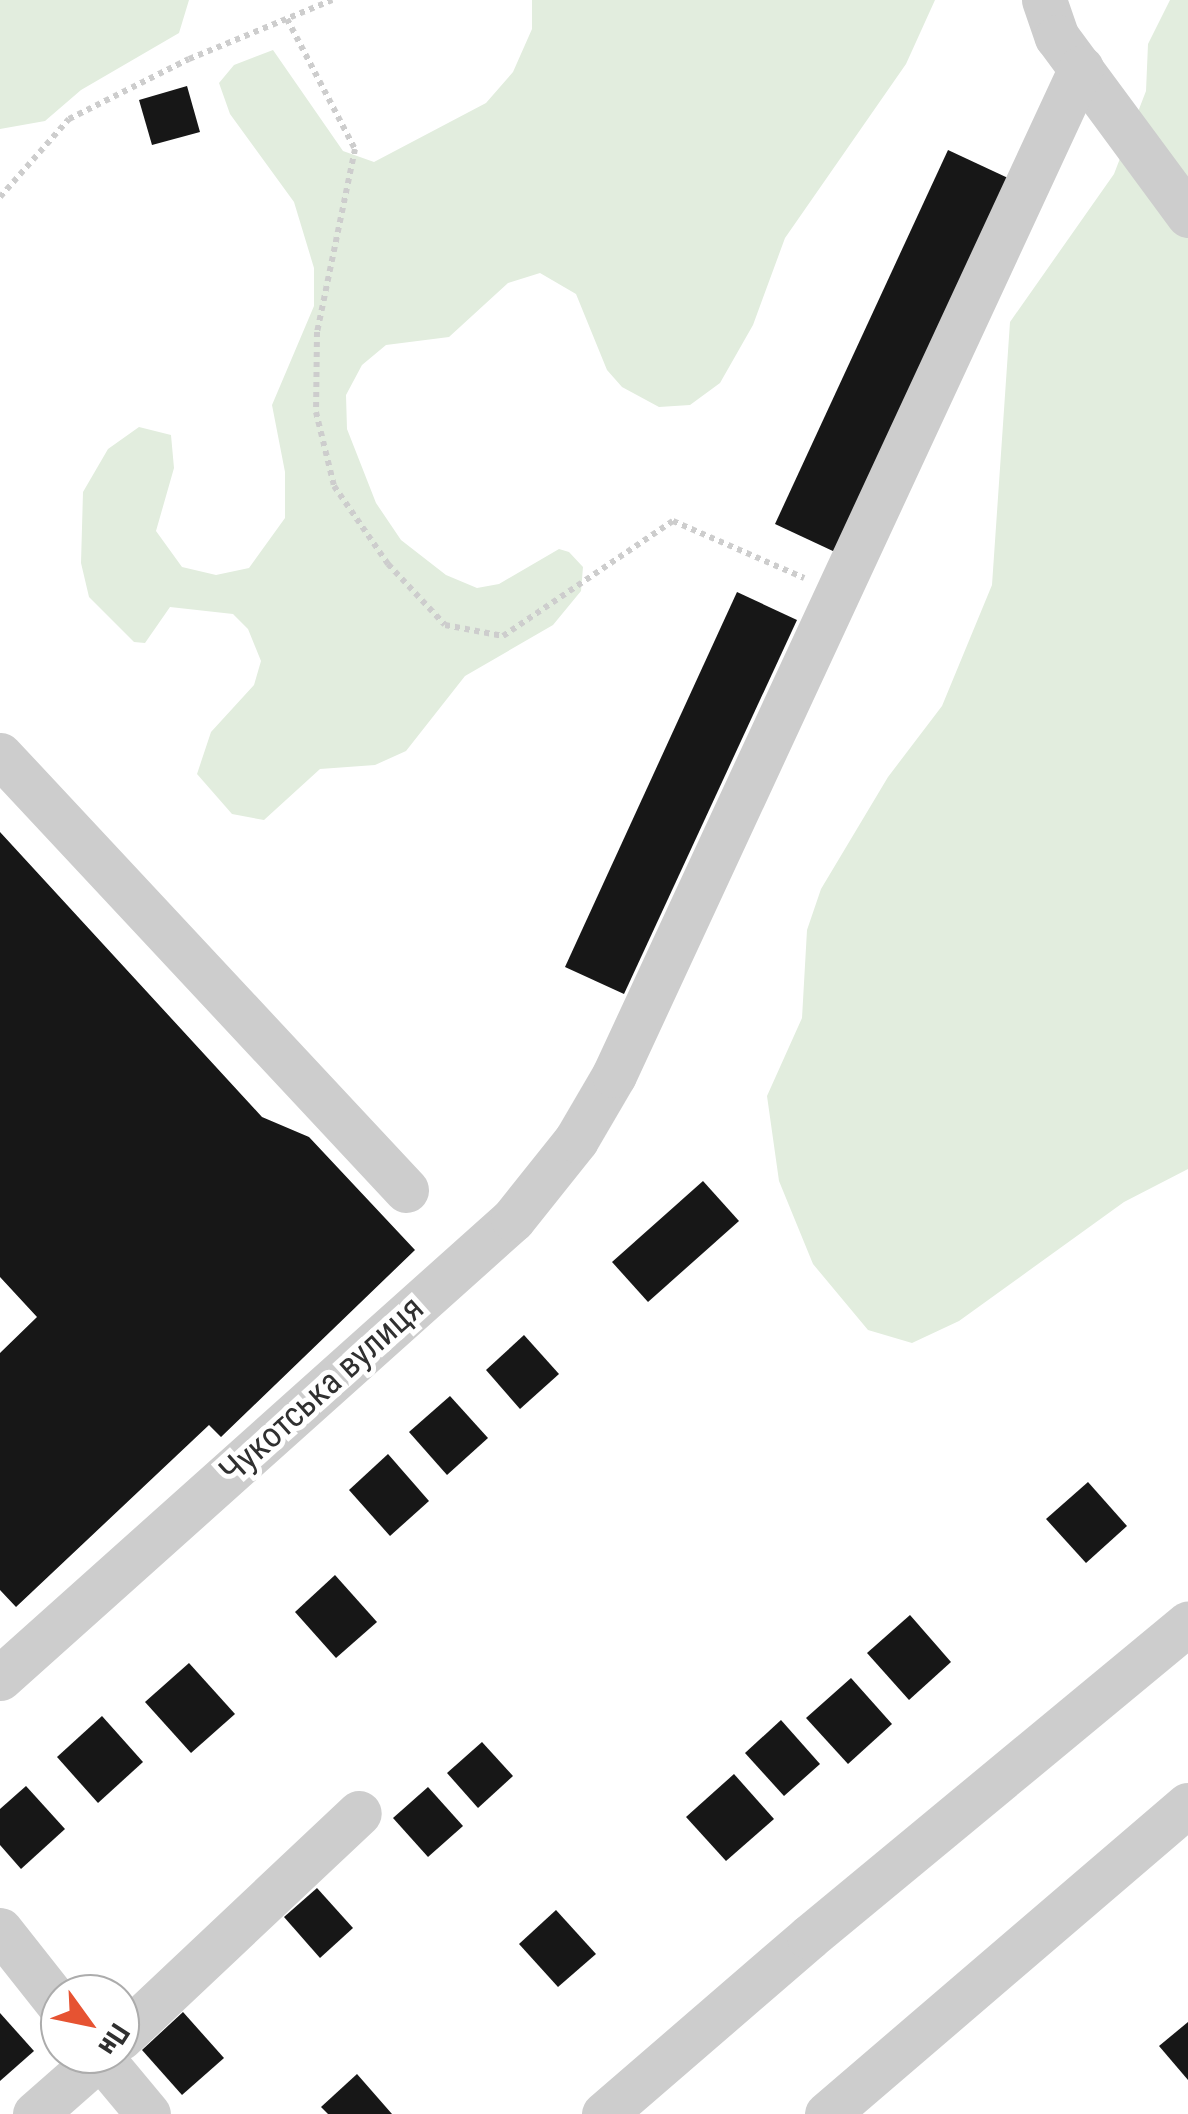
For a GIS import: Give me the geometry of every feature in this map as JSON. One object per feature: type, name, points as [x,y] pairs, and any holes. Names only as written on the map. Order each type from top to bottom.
[{"type":"street","points":[[1044,0],[1057,37],[1188,215]]},
{"type":"street","name":"Чукотська вулиця","points":[[0,1678],[513,1219],[576,1140],[614,1074],[1080,68]]},
{"type":"street","points":[[0,755],[406,1190]]},
{"type":"street","points":[[604,2114],[809,1937],[1188,1624]]},
{"type":"street","points":[[827,2114],[1188,1805]]},
{"type":"street","points":[[140,2018],[359,1812]]},
{"type":"street","points":[[0,1930],[40,1981]]},
{"type":"street","points":[[35,2114],[79,2074]]},
{"type":"street","points":[[121,2074],[148,2114]]},
{"type":"path","points":[[0,197],[68,118],[189,58],[332,0]]},
{"type":"path","points":[[287,18],[355,149],[317,332],[316,412],[334,486],[388,564],[445,625],[503,636],[672,521],[838,592]]},
{"type":"green space","points":[[0,0],[189,0],[179,33],[81,90],[45,121],[0,129]]},
{"type":"green space","points":[[532,0],[935,0],[906,64],[785,238],[753,325],[720,383],[690,405],[659,407],[622,387],[607,370],[576,294],[540,273],[508,283],[449,337],[386,345],[362,365],[346,395],[347,429],[376,503],[401,540],[446,575],[477,588],[499,584],[559,549],[569,552],[583,567],[581,591],[553,625],[465,676],[406,751],[375,765],[320,769],[264,820],[232,814],[197,774],[211,732],[254,685],[261,661],[248,629],[233,614],[170,607],[145,643],[134,642],[89,597],[81,563],[83,492],[108,449],[139,427],[171,435],[174,468],[156,531],[182,567],[216,575],[249,568],[285,518],[285,472],[272,405],[314,306],[314,268],[294,202],[230,114],[219,83],[234,65],[273,50],[343,151],[374,162],[486,103],[513,72],[532,29]]},
{"type":"green space","points":[[1170,0],[1188,0],[1188,1169],[1124,1202],[959,1321],[912,1343],[868,1330],[813,1264],[779,1181],[767,1096],[802,1018],[807,930],[821,889],[888,777],[942,706],[992,585],[1010,322],[1114,174],[1146,91],[1148,44]]},
{"type":"building","points":[[187,86],[200,132],[152,145],[139,100]]},
{"type":"building","points":[[948,150],[1008,178],[835,552],[775,524]]},
{"type":"building","points":[[737,592],[797,620],[624,994],[565,967]]},
{"type":"building","points":[[0,832],[262,1117],[309,1137],[415,1250],[221,1437],[209,1425],[16,1607],[0,1590],[0,1353],[37,1317],[0,1277]]},
{"type":"building","points":[[703,1181],[739,1221],[648,1302],[612,1262]]},
{"type":"building","points":[[524,1335],[559,1374],[520,1409],[486,1370]]},
{"type":"building","points":[[450,1396],[488,1438],[447,1475],[409,1432]]},
{"type":"building","points":[[388,1454],[429,1501],[390,1536],[349,1490]]},
{"type":"building","points":[[1088,1482],[1127,1526],[1086,1563],[1046,1519]]},
{"type":"building","points":[[335,1575],[377,1622],[336,1658],[295,1612]]},
{"type":"building","points":[[910,1615],[951,1662],[909,1700],[867,1653]]},
{"type":"building","points":[[189,1663],[235,1714],[191,1753],[145,1702]]},
{"type":"building","points":[[851,1678],[892,1724],[848,1764],[806,1718]]},
{"type":"building","points":[[102,1716],[143,1762],[98,1803],[57,1757]]},
{"type":"building","points":[[781,1720],[820,1764],[784,1796],[745,1753]]},
{"type":"building","points":[[482,1742],[513,1776],[478,1808],[447,1773]]},
{"type":"building","points":[[734,1774],[774,1819],[726,1861],[686,1817]]},
{"type":"building","points":[[26,1786],[65,1829],[21,1869],[0,1845],[0,1809]]},
{"type":"building","points":[[428,1787],[463,1826],[428,1857],[393,1818]]},
{"type":"building","points":[[317,1888],[353,1928],[320,1958],[284,1917]]},
{"type":"building","points":[[556,1910],[596,1954],[558,1987],[519,1944]]},
{"type":"building","points":[[183,2012],[224,2058],[182,2095],[142,2050]]},
{"type":"building","points":[[0,2013],[34,2051],[0,2081]]},
{"type":"building","points":[[1188,2022],[1188,2080],[1159,2046]]},
{"type":"building","points":[[357,2074],[392,2114],[328,2114],[321,2107]]}]
